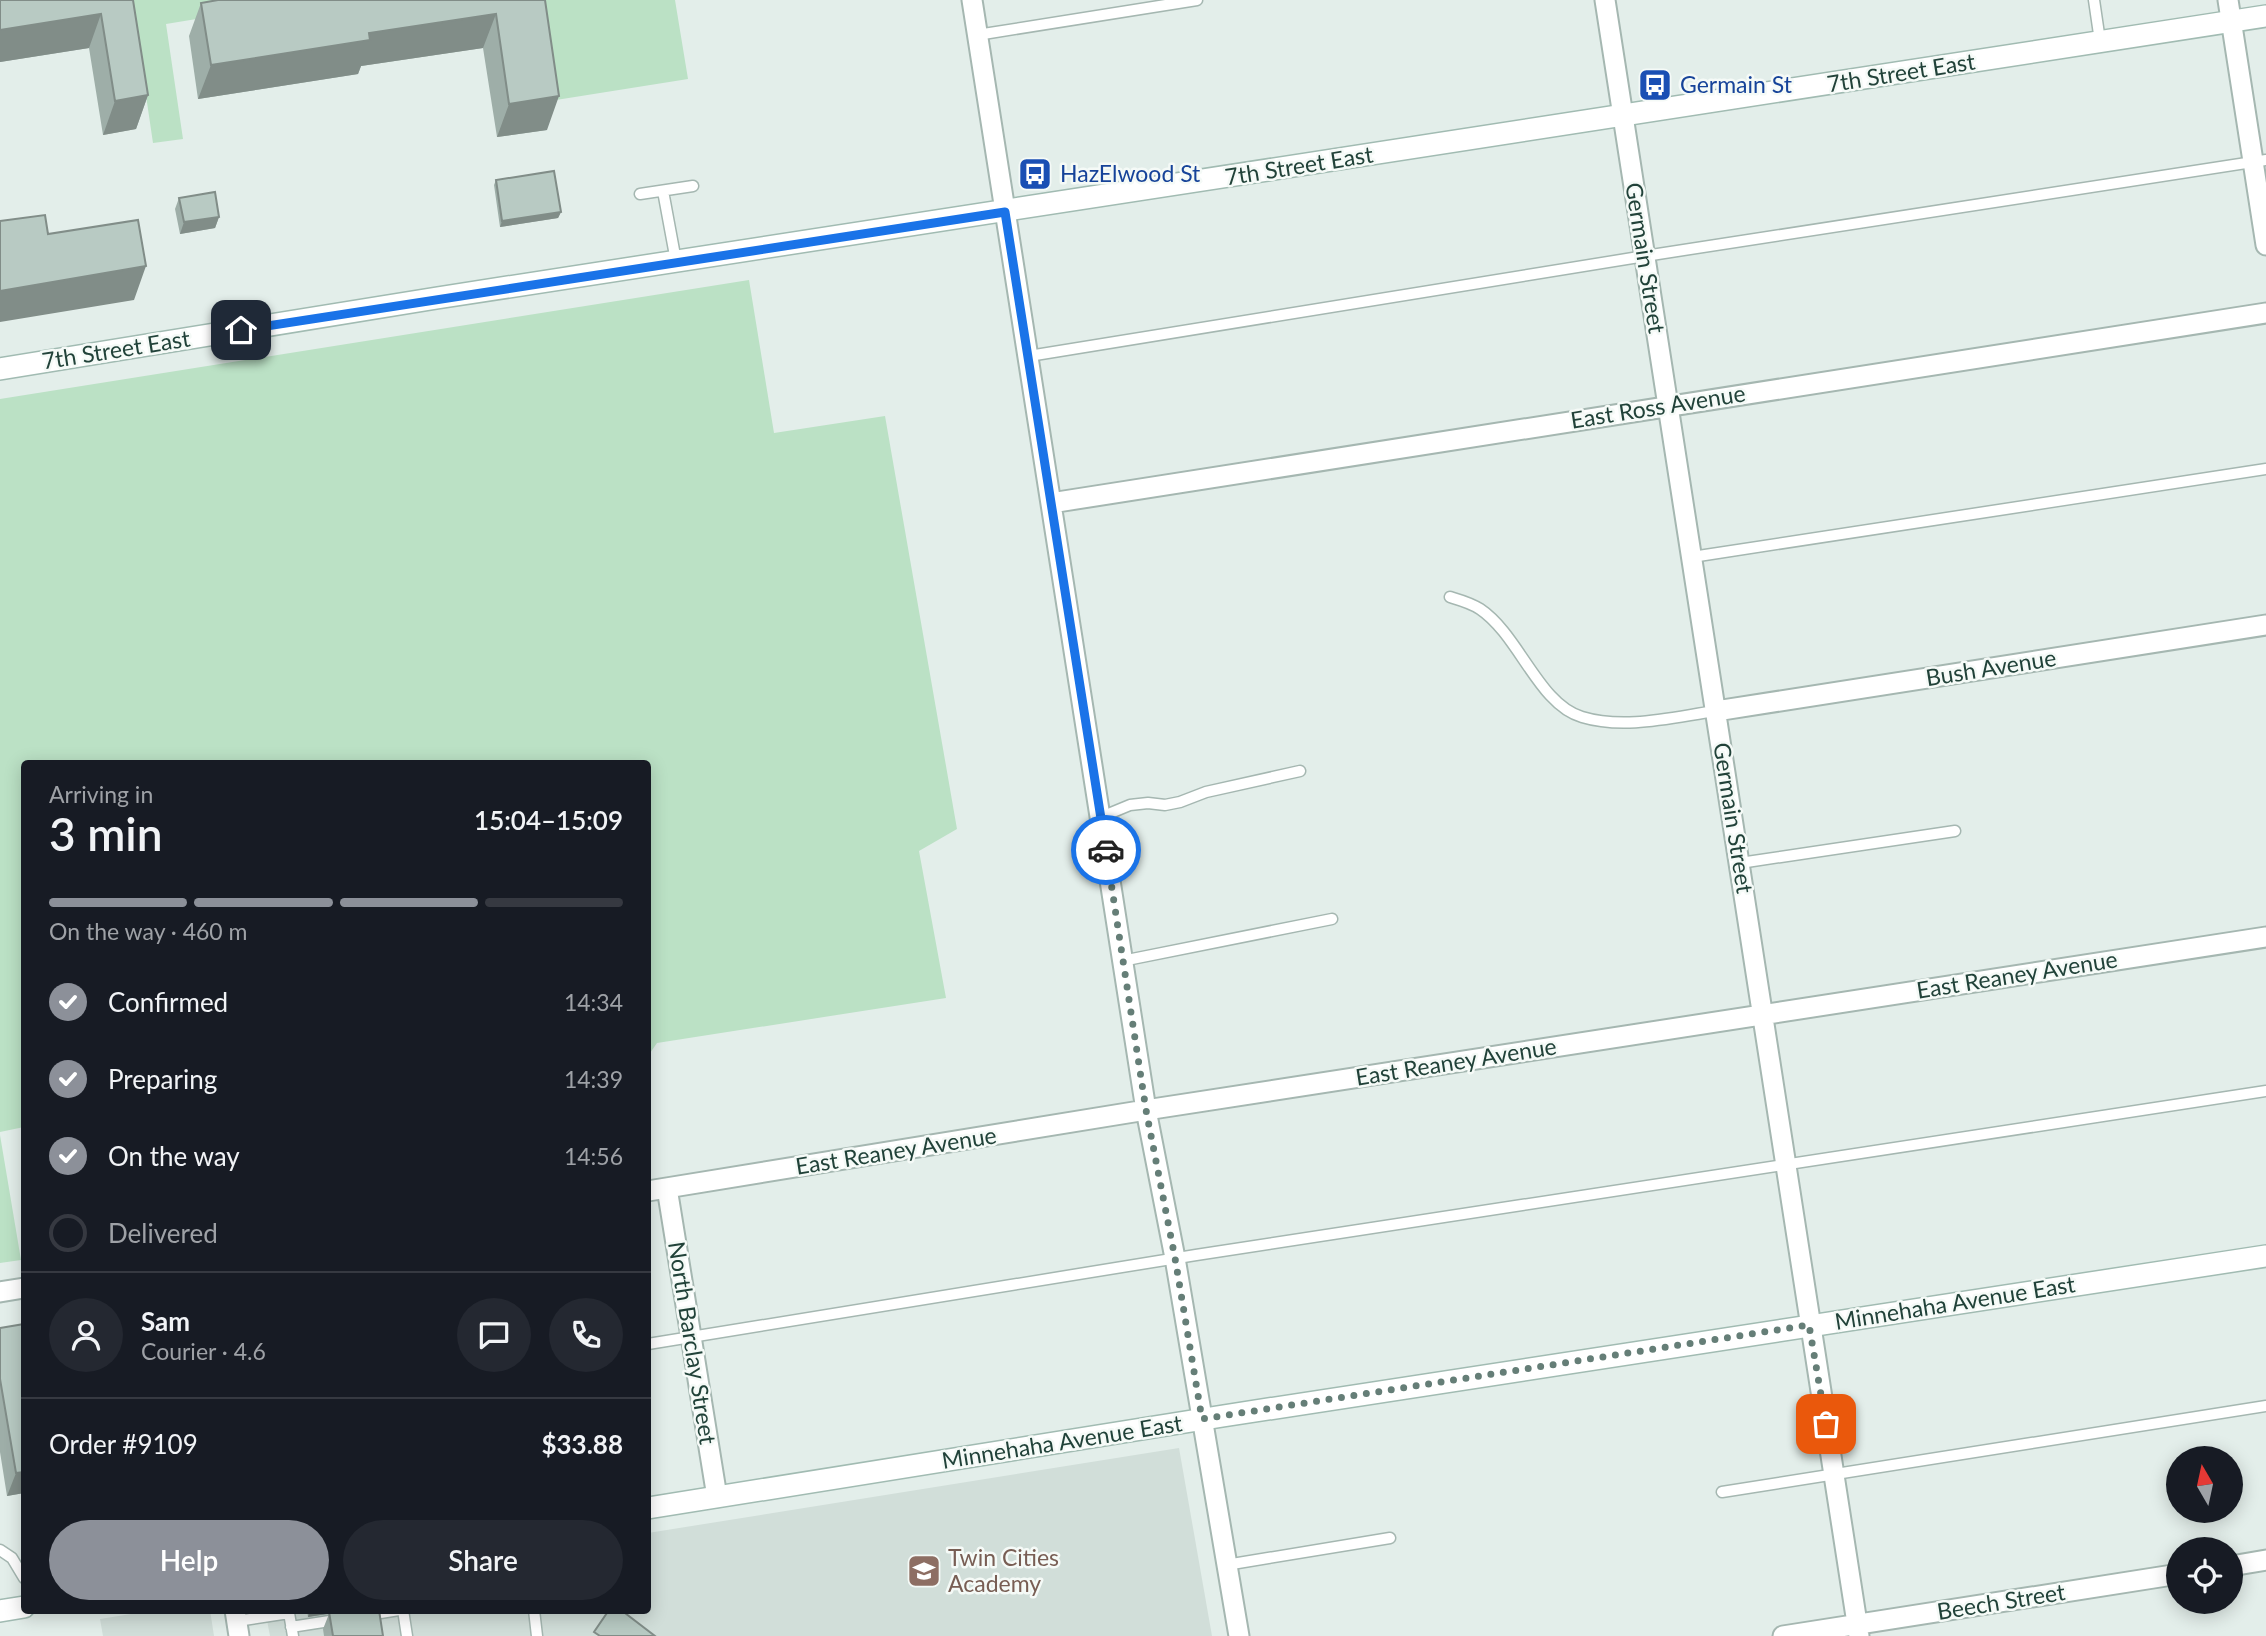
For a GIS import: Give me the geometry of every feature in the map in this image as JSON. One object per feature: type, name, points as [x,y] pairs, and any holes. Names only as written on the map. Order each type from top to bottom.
[{"type":"street","points":[[972,0],[1146,1110],[1175,1258],[1239,1636]]},
{"type":"street","name":"Germain Street","points":[[1605,0],[1858,1630]]},
{"type":"street","points":[[2228,0],[2260,161],[2266,245]]},
{"type":"street","name":"7th Street East","points":[[0,369],[676,261],[2266,16]]},
{"type":"street","name":"East Ross Avenue","points":[[1051,503],[2266,313]]},
{"type":"street","name":"Bush Avenue","points":[[1716,711],[2266,625]]},
{"type":"street","name":"East Reaney Avenue","points":[[657,1189],[1146,1110],[2266,937]]},
{"type":"street","name":"North Barclay Street","points":[[657,1189],[691,1337],[717,1497]]},
{"type":"street","name":"Minnehaha Avenue East","points":[[651,1508],[1202,1419],[2266,1256]]},
{"type":"street","points":[[0,1292],[21,1288]]},
{"type":"street","points":[[2243,1564],[2266,1560]]},
{"type":"street","name":"Beech Street","points":[[1783,1636],[1858,1630],[2166,1576]]},
{"type":"street","points":[[0,1611],[21,1607]]},
{"type":"lane","points":[[976,35],[1197,0]]},
{"type":"lane","points":[[2094,0],[2100,42]]},
{"type":"lane","points":[[1029,356],[1645,256],[2260,161]]},
{"type":"lane","points":[[640,194],[693,186]]},
{"type":"lane","points":[[663,191],[676,261]]},
{"type":"lane","points":[[1692,557],[2266,469]]},
{"type":"lane","points":[[1450,597],[1480,609],[1496,623],[1549,694],[1565,710],[1580,717],[1623,722],[1716,711]]},
{"type":"lane","points":[[1101,817],[1130,805],[1165,805],[1206,792],[1300,771]]},
{"type":"lane","points":[[1740,863],[1955,831]]},
{"type":"lane","points":[[1122,961],[1332,919]]},
{"type":"lane","points":[[651,1343],[1175,1258],[2266,1091]]},
{"type":"lane","points":[[1722,1492],[2266,1406]]},
{"type":"lane","points":[[1226,1565],[1390,1538]]},
{"type":"lane","points":[[0,1550],[12,1558],[21,1573]]},
{"type":"lane","points":[[237,1622],[275,1614]]},
{"type":"lane","points":[[289,1614],[292,1632],[345,1619]]},
{"type":"lane","points":[[359,1616],[373,1614]]},
{"type":"lane","points":[[402,1614],[407,1636]]},
{"type":"lane","points":[[534,1614],[537,1636]]},
{"type":"shaded area","name":"Twin Cities Academy","points":[[1179,1448],[1212,1636],[270,1636],[266,1614],[651,1614],[651,1533]]},
{"type":"shaded area","points":[[131,1614],[211,1614],[214,1636],[103,1636],[100,1619]]},
{"type":"green space","points":[[124,0],[312,0],[166,24],[183,139],[153,143],[136,28]]},
{"type":"green space","points":[[541,0],[675,0],[688,79],[556,100]]},
{"type":"green space","points":[[749,280],[774,433],[885,416],[957,829],[919,851],[946,998],[657,1043],[651,1052],[651,760],[21,760],[21,1128],[0,1132],[0,399]]},
{"type":"green space","points":[[0,1135],[21,1260],[0,1263]]},
{"type":"building","points":[[0,0],[133,0],[148,95],[115,101],[101,14],[0,30]]},
{"type":"building","points":[[218,0],[545,0],[559,96],[509,104],[496,14],[369,33],[370,40],[211,65],[201,3]]},
{"type":"building","points":[[554,171],[561,212],[502,221],[496,180]]},
{"type":"building","points":[[215,192],[219,217],[184,222],[179,198]]},
{"type":"building","points":[[45,215],[48,234],[138,220],[146,266],[0,291],[0,221]]},
{"type":"building","points":[[21,1324],[21,1472],[16,1473],[0,1379],[0,1328]]},
{"type":"building","points":[[329,1614],[380,1614],[383,1636],[333,1636]]},
{"type":"building","points":[[606,1614],[626,1614],[655,1636],[600,1636],[594,1632]]},
{"type":"way so far","points":[[1106,850],[1146,1110],[1175,1258],[1202,1419],[1809,1325],[1826,1424]]},
{"type":"place","name":"Germain St","points":[[1655,85]]},
{"type":"place","name":"HazElwood St","points":[[1035,174]]},
{"type":"place","name":"Twin Cities Academy","points":[[924,1571]]},
{"type":"route","points":[[241,330],[1005,212],[1106,850]]}]
